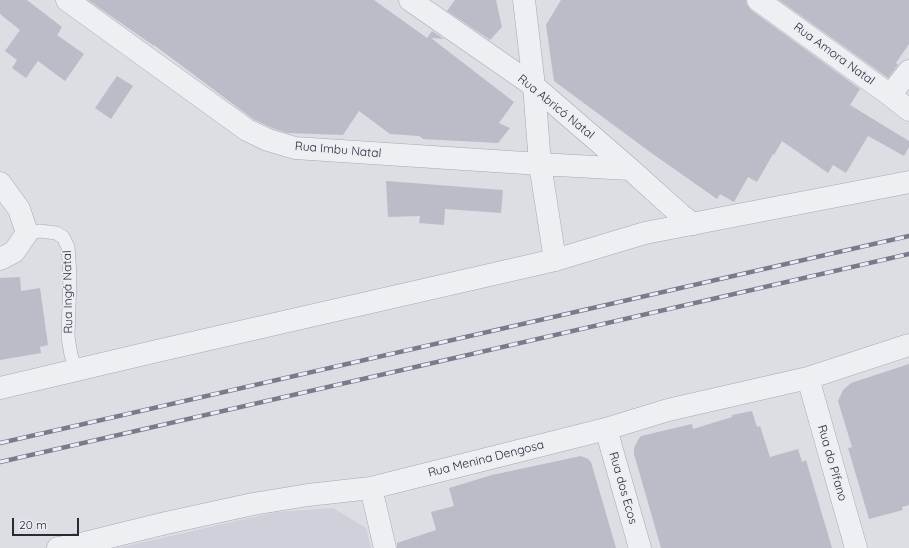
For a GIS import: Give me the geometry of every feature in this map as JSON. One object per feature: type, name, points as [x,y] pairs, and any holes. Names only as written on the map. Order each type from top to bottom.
[{"type":"street","name":"Rua Imbu Natal","points":[[67,0],[247,130],[268,140],[295,148],[540,164],[630,168]]},
{"type":"street","name":"Rua Abricó Natal","points":[[410,0],[534,86],[693,224]]},
{"type":"street","points":[[524,0],[534,86],[540,164],[555,260]]},
{"type":"street","name":"Rua Amora Natal","points":[[758,0],[909,110]]},
{"type":"street","points":[[890,95],[909,71]]},
{"type":"street","points":[[0,388],[555,260],[645,233],[909,182]]},
{"type":"street","points":[[0,183],[19,209],[27,233],[14,252],[0,259]]},
{"type":"street","name":"Rua Menina Dengosa","points":[[58,548],[253,504],[308,495],[371,488],[606,429],[668,410],[808,378],[909,345]]},
{"type":"street","name":"Rua do Pífano","points":[[808,378],[856,548]]},
{"type":"street","name":"Rua dos Ecos","points":[[606,429],[640,548]]},
{"type":"street","points":[[371,488],[385,548]]},
{"type":"lane","name":"Rua Ingá Natal","points":[[27,233],[40,231],[56,233],[63,237],[68,246],[70,275],[68,337],[71,355],[76,370]]},
{"type":"shaded area","points":[[333,508],[366,528],[371,548],[118,548],[276,512]]},
{"type":"building","points":[[0,0],[27,0],[62,27],[57,35],[84,54],[65,81],[38,61],[26,78],[12,68],[17,60],[5,51],[20,30],[0,14]]},
{"type":"building","points":[[88,0],[374,0],[427,38],[432,31],[444,39],[431,38],[514,102],[499,123],[510,128],[498,143],[423,139],[419,136],[390,134],[359,111],[343,135],[287,133],[253,119],[154,45]]},
{"type":"building","points":[[455,0],[496,0],[502,27],[490,40],[447,11]]},
{"type":"building","points":[[561,0],[746,0],[747,5],[751,10],[860,89],[850,105],[909,141],[909,147],[904,156],[868,136],[846,173],[833,165],[828,173],[782,141],[757,182],[748,177],[734,202],[720,194],[717,199],[650,152],[554,81],[546,25]]},
{"type":"building","points":[[779,0],[909,0],[909,44],[896,63],[898,65],[888,78]]},
{"type":"building","points":[[117,76],[133,86],[111,119],[95,108]]},
{"type":"building","points":[[386,181],[503,190],[501,213],[445,209],[444,225],[419,223],[420,216],[388,217]]},
{"type":"building","points":[[20,277],[21,291],[40,288],[48,345],[40,347],[41,353],[0,360],[0,278]]},
{"type":"building","points":[[909,364],[909,505],[902,507],[903,510],[869,519],[848,448],[852,447],[838,401],[843,390],[851,383]]},
{"type":"building","points":[[752,411],[757,427],[760,426],[770,457],[798,449],[802,462],[806,460],[832,548],[661,548],[634,454],[634,448],[638,440],[641,436],[692,424],[693,429],[732,417],[732,415]]},
{"type":"building","points":[[581,456],[591,462],[616,548],[397,548],[397,543],[436,530],[431,512],[454,506],[449,488],[492,475]]},
{"type":"railway","points":[[0,443],[909,236]]},
{"type":"railway","points":[[0,462],[909,254]]}]
